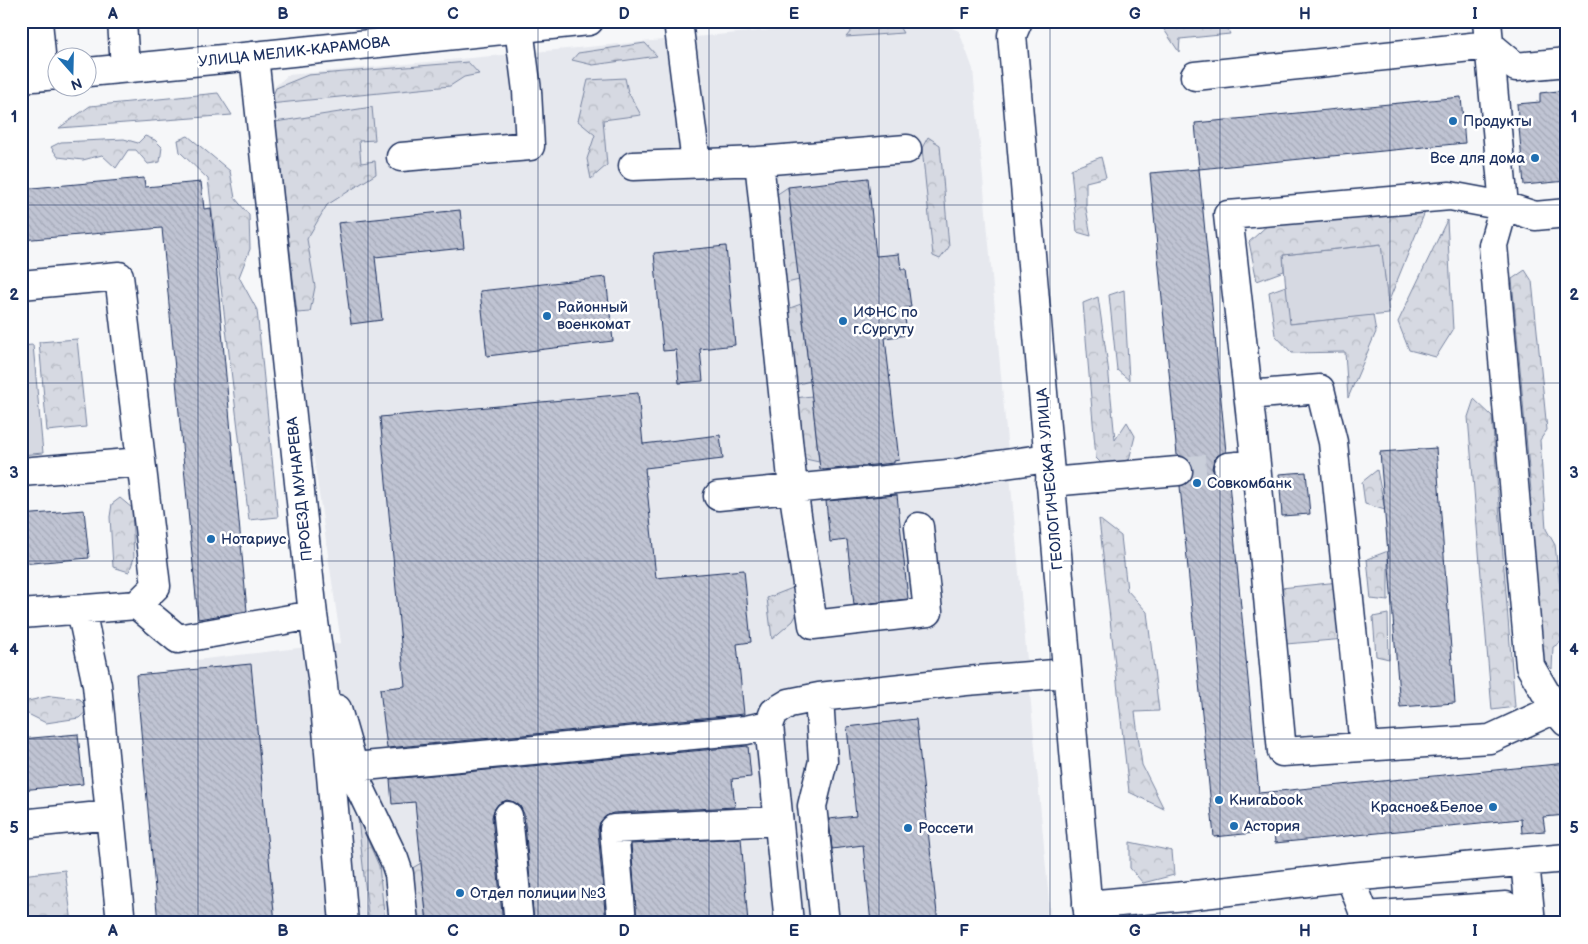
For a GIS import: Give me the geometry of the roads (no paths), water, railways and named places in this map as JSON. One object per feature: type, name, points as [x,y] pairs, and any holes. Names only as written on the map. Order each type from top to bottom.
[{"type":"main road","points":[[38,21],[41,76]]},
{"type":"main road","points":[[122,21],[125,68]]},
{"type":"main road","name":"УЛИЦА МЕЛИК-КАРАМОВА","points":[[98,71],[254,56],[473,27],[519,28],[590,21]]},
{"type":"main road","points":[[678,21],[696,163]]},
{"type":"main road","name":"ГЕОЛОГИЧЕСКАЯ УЛИЦА","points":[[1011,26],[1088,914]]},
{"type":"main road","points":[[400,157],[530,146],[527,91],[519,28]]},
{"type":"main road","points":[[1489,33],[1516,67],[1567,62]]},
{"type":"main road","points":[[1195,76],[1489,33]]},
{"type":"main road","points":[[1489,33],[1504,206],[1493,245],[1530,666],[1563,713],[1490,739],[1282,752],[1256,464],[1228,215],[1450,196],[1504,206],[1535,216],[1567,213]]},
{"type":"main road","name":"ПРОЕЗД МУНАРЕВА","points":[[254,56],[313,615],[323,684],[344,923]]},
{"type":"main road","points":[[633,166],[759,161],[906,149]]},
{"type":"main road","points":[[759,161],[793,488],[813,625],[928,612],[920,528]]},
{"type":"main road","points":[[21,285],[119,276],[156,586],[137,605],[21,614]]},
{"type":"main road","points":[[1248,395],[1320,390],[1333,442],[1364,747]]},
{"type":"main road","points":[[21,472],[141,462]]},
{"type":"main road","points":[[1228,467],[1256,464]]},
{"type":"main road","points":[[718,496],[959,473],[983,467],[1049,470],[1178,470]]},
{"type":"main road","points":[[137,605],[178,639],[313,615]]},
{"type":"main road","points":[[82,610],[97,685],[121,923]]},
{"type":"main road","points":[[789,923],[769,725],[774,712],[789,703],[819,698],[966,681],[1067,673]]},
{"type":"main road","points":[[323,684],[338,711],[359,786],[394,858],[399,874],[404,923]]},
{"type":"main road","points":[[819,698],[823,761],[812,806],[825,923]]},
{"type":"main road","points":[[354,767],[746,730],[769,725]]},
{"type":"main road","points":[[21,824],[110,815]]},
{"type":"main road","points":[[508,816],[519,923]]},
{"type":"main road","points":[[622,923],[614,829],[778,821]]},
{"type":"main road","points":[[1088,914],[1186,896],[1350,877],[1567,858]]},
{"type":"main road","points":[[1525,862],[1531,923]]},
{"type":"main road","points":[[1350,877],[1365,916],[1506,906],[1508,923]]},
{"type":"tunnel","points":[[1178,471],[1228,467]]},
{"type":"place","name":"Продукты","points":[[1453,121]]},
{"type":"place","name":"Все для дома","points":[[1535,158]]},
{"type":"place","name":"Районный военкомат","points":[[547,316]]},
{"type":"place","name":"ИФНС по г.Сургуту","points":[[843,321]]},
{"type":"place","name":"Совкомбанк","points":[[1197,483]]},
{"type":"place","name":"Нотариус","points":[[211,539]]},
{"type":"place","name":"Книгаbook","points":[[1219,800]]},
{"type":"place","name":"Красное&Белое","points":[[1493,807]]},
{"type":"place","name":"Астория","points":[[1234,826]]},
{"type":"place","name":"Россети","points":[[908,828]]},
{"type":"place","name":"Отдел полиции №3","points":[[460,893]]}]
